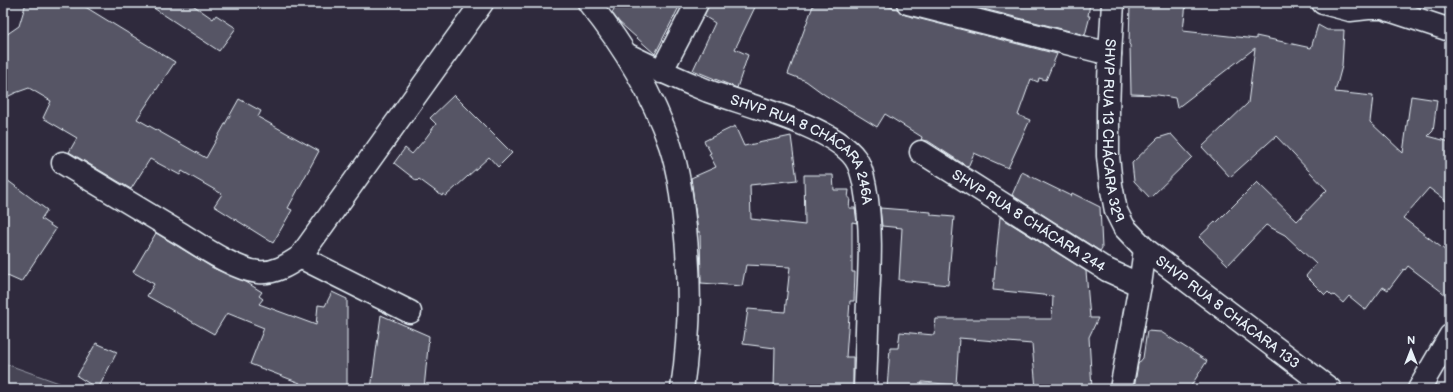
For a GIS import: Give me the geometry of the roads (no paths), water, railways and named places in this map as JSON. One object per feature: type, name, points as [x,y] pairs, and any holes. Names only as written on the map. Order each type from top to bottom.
[{"type":"street","points":[[63,164],[207,250],[249,270],[260,272],[272,271],[289,264],[300,257],[482,3]]},
{"type":"street","points":[[589,3],[628,55],[658,114],[670,145],[680,183],[690,284],[687,358],[682,389]]},
{"type":"street","points":[[661,72],[697,3]]},
{"type":"street","points":[[908,3],[1110,54]]},
{"type":"street","name":"SHVP RUA 13 CHÁCARA 329","points":[[1113,3],[1110,54],[1108,156],[1111,185],[1116,211],[1124,227],[1145,249]]},
{"type":"street","points":[[1323,3],[1350,10],[1371,6],[1383,8],[1450,30]]},
{"type":"street","name":"SHVP RUA 8 CHÁCARA 246A","points":[[628,55],[661,72],[709,91],[794,121],[824,134],[850,152],[856,160],[863,177],[868,205],[870,241],[865,389]]},
{"type":"street","name":"SHVP RUA 8 CHÁCARA 244","points":[[921,152],[1107,270],[1140,285]]},
{"type":"street","points":[[1121,389],[1145,249]]},
{"type":"street","name":"SHVP RUA 8 CHÁCARA 133","points":[[1145,249],[1330,389]]},
{"type":"street","points":[[300,257],[410,312]]},
{"type":"street","points":[[1419,389],[1450,336]]}]
